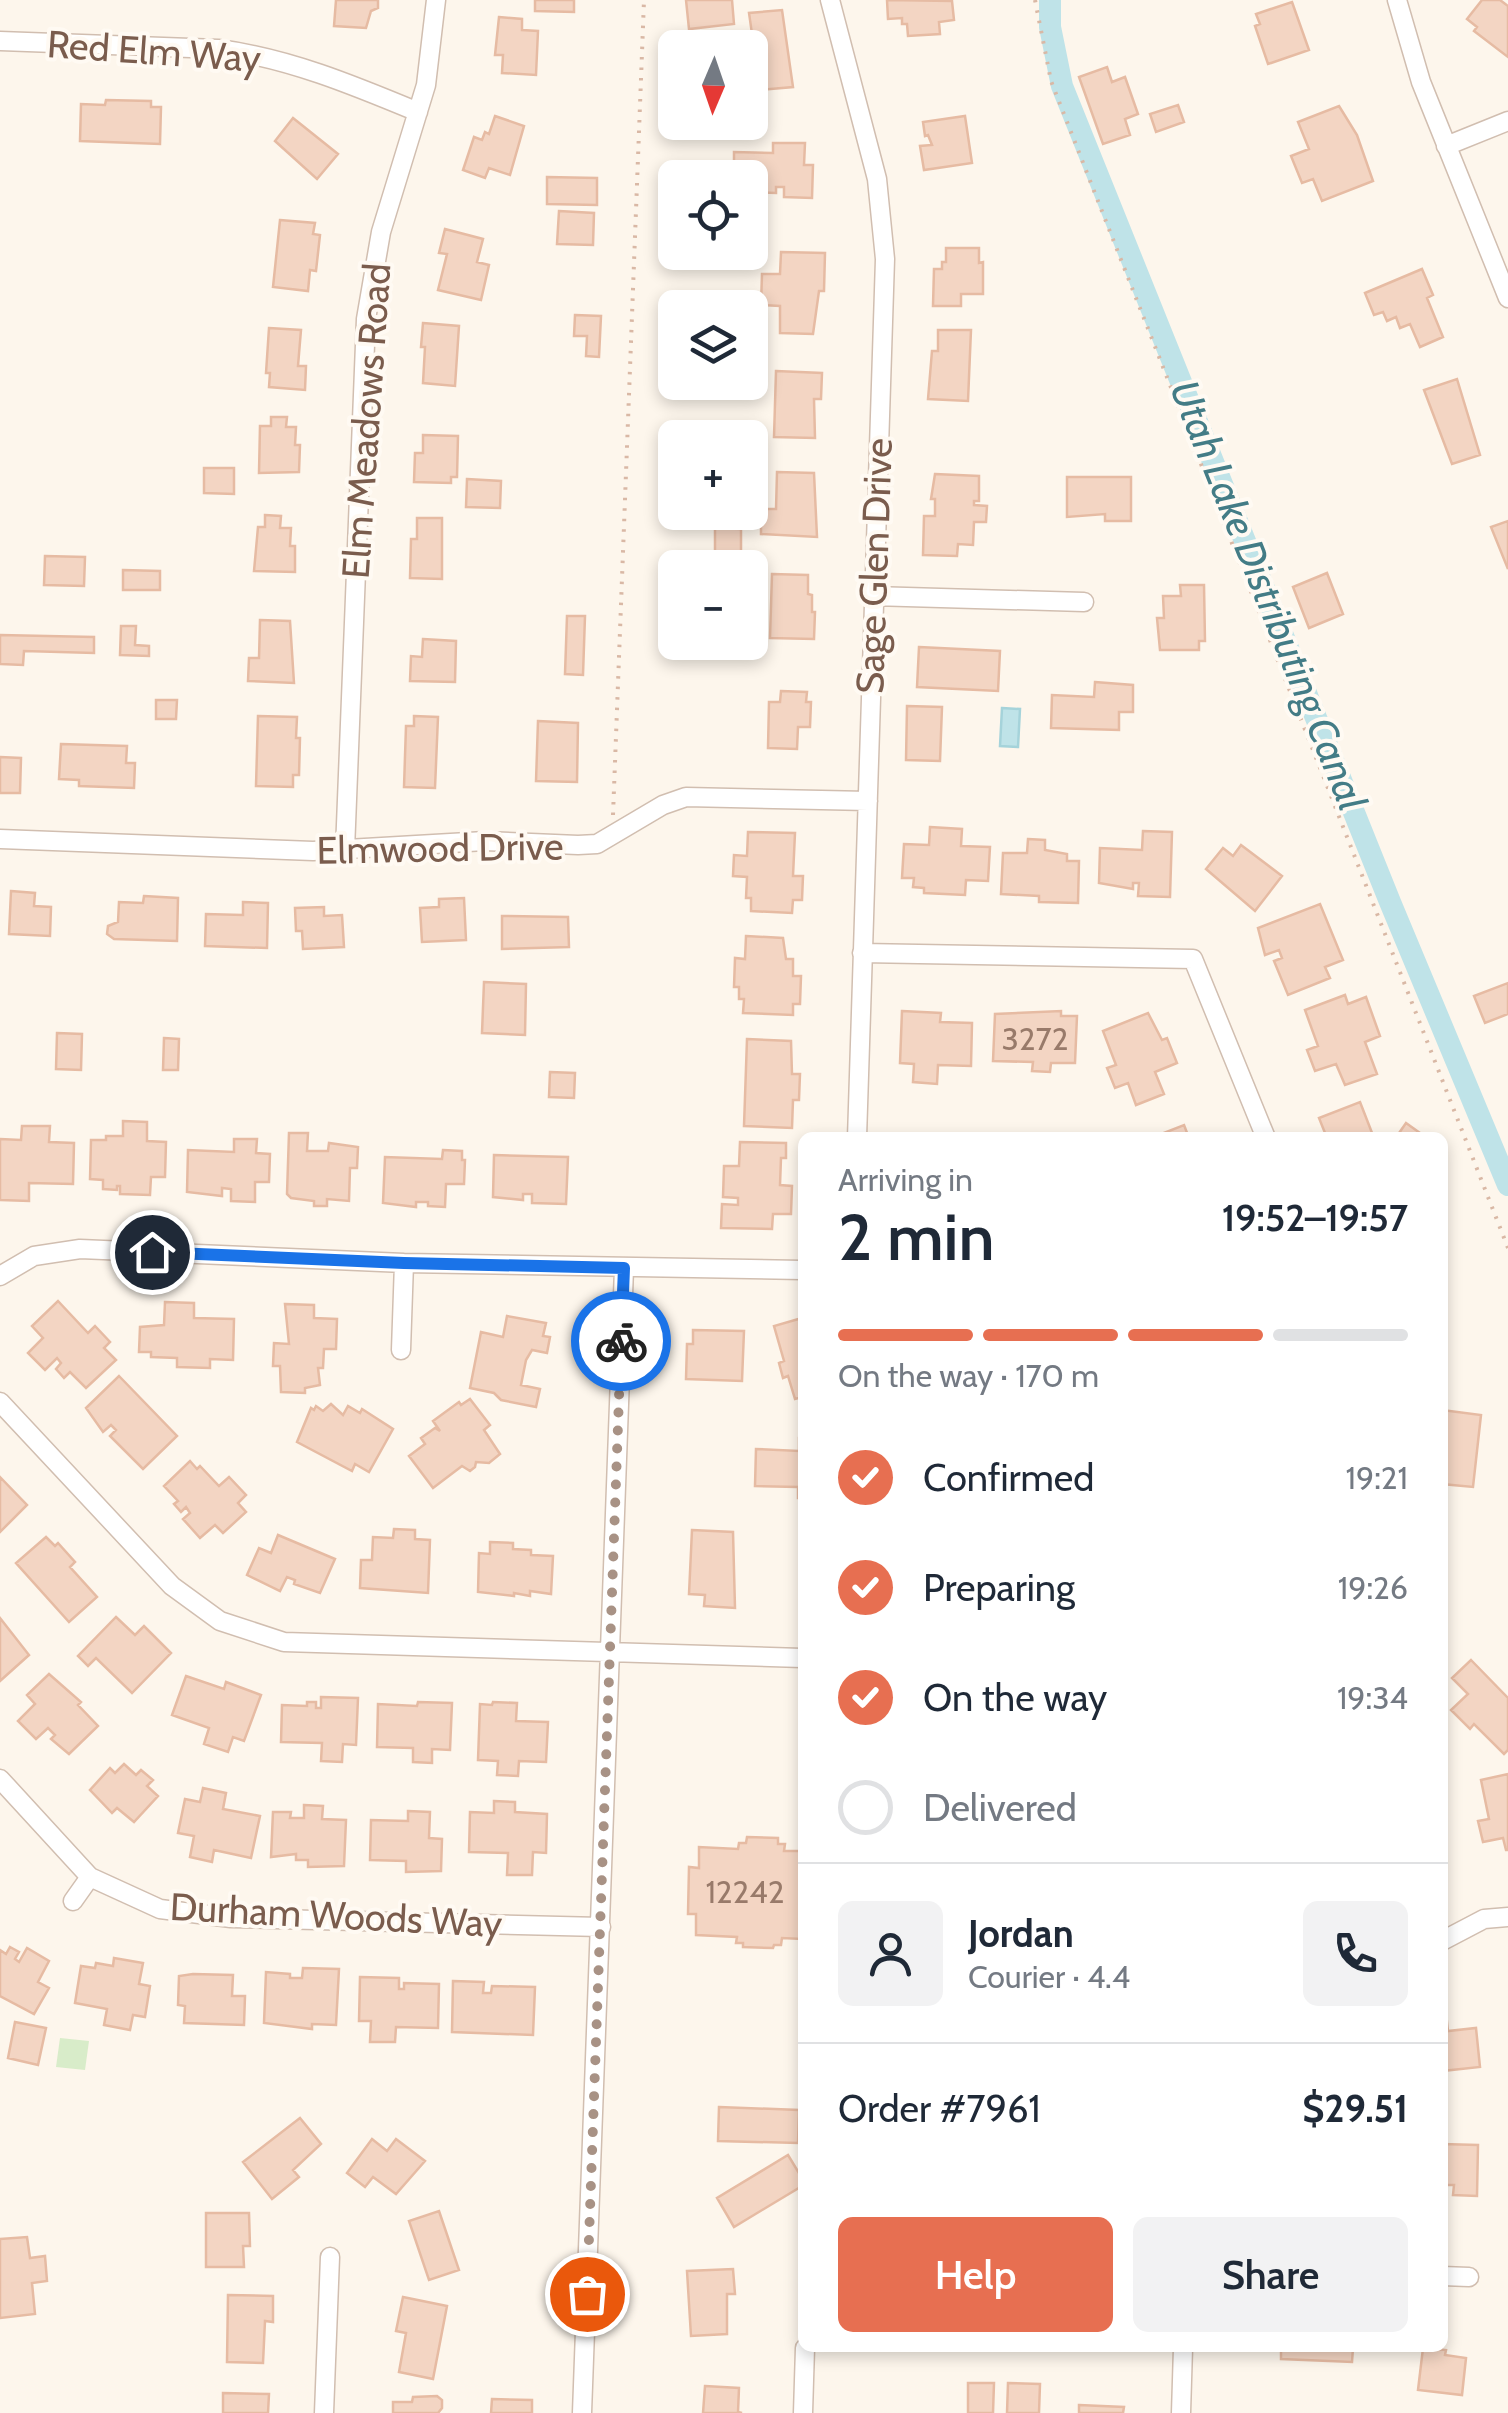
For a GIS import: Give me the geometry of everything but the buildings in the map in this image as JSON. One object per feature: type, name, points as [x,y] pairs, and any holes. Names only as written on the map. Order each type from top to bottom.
[{"type":"street","name":"Elm Meadows Road","points":[[345,850],[366,319],[381,232],[432,54],[436,0]]},
{"type":"street","name":"Sage Glen Drive","points":[[830,0],[877,179],[885,259],[857,1132]]},
{"type":"street","points":[[1397,0],[1410,50],[1508,298]]},
{"type":"street","name":"Red Elm Way","points":[[0,41],[247,53],[303,68],[418,112]]},
{"type":"street","points":[[1446,146],[1508,121]]},
{"type":"street","points":[[872,596],[1084,602]]},
{"type":"street","name":"Elmwood Drive","points":[[0,840],[345,850],[467,841],[597,844],[664,805],[686,797],[868,801]]},
{"type":"street","points":[[862,954],[1193,959],[1264,1132]]},
{"type":"street","points":[[0,1276],[34,1256],[80,1249],[404,1263],[798,1270]]},
{"type":"street","points":[[401,1350],[404,1263]]},
{"type":"street","points":[[582,2413],[624,1268]]},
{"type":"street","points":[[0,1402],[172,1586],[220,1621],[284,1642],[798,1658]]},
{"type":"street","name":"Durham Woods Way","points":[[0,1779],[90,1877],[160,1910],[232,1918],[601,1927]]},
{"type":"street","points":[[72,1901],[90,1877]]},
{"type":"street","points":[[1448,1938],[1484,1919],[1508,1917]]},
{"type":"street","points":[[324,2413],[330,2258]]},
{"type":"street","points":[[1448,2276],[1468,2277]]},
{"type":"street","points":[[803,2413],[805,2352]]},
{"type":"street","points":[[1181,2413],[1184,2352]]},
{"type":"path","points":[[612,823],[644,0]]},
{"type":"path","points":[[1035,0],[1051,81],[1508,1248]]},
{"type":"green space","points":[[60,2038],[89,2041],[85,2070],[56,2067]]},
{"type":"water","points":[[1002,708],[1020,709],[1018,747],[1000,746]]},
{"type":"waterway","name":"Utah Lake Distributing Canal","points":[[1050,0],[1050,27],[1062,86],[1508,1185]]},
{"type":"way so far","points":[[587,2294],[621,1341]]},
{"type":"route","points":[[152,1252],[624,1268],[621,1341]]}]
